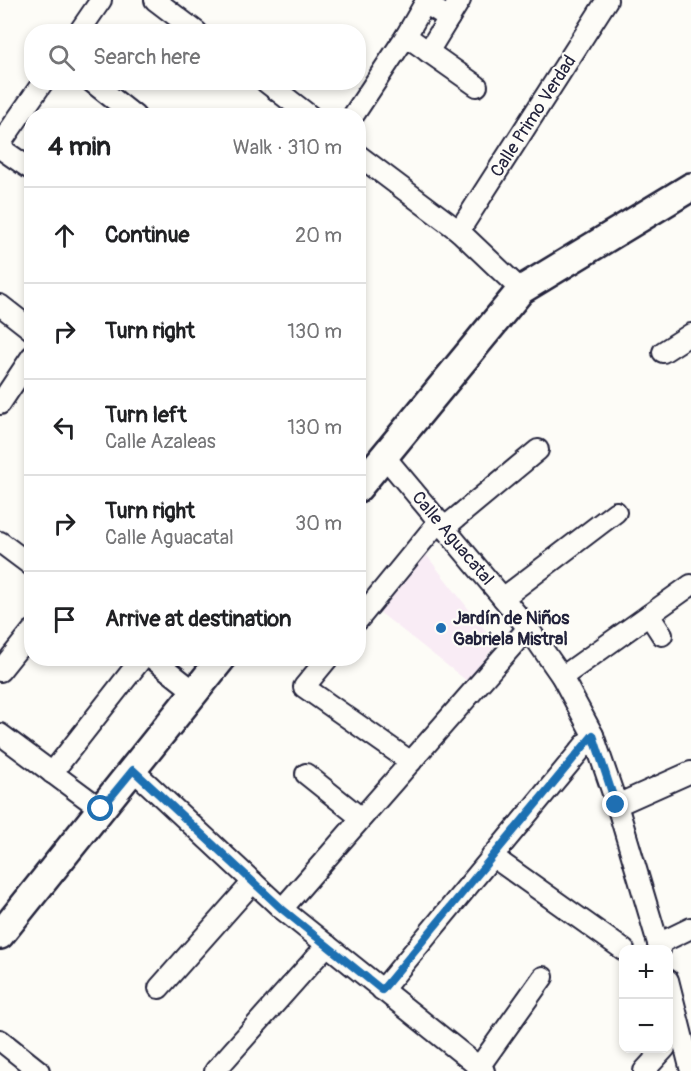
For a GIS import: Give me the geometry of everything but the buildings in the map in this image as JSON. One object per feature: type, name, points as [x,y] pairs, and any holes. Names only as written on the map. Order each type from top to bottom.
[{"type":"street","points":[[84,24],[100,0]]},
{"type":"street","points":[[155,0],[186,24]]},
{"type":"street","points":[[428,52],[460,0]]},
{"type":"street","name":"Calle Primo Verdad","points":[[459,231],[607,0]]},
{"type":"street","points":[[358,108],[425,3],[449,18]]},
{"type":"street","points":[[406,36],[477,86]]},
{"type":"street","points":[[26,108],[38,90]]},
{"type":"street","points":[[103,90],[125,108]]},
{"type":"street","points":[[276,90],[300,108]]},
{"type":"street","points":[[24,110],[0,146],[24,165]]},
{"type":"street","points":[[366,161],[459,231],[520,290]]},
{"type":"street","points":[[366,478],[520,290],[691,188]]},
{"type":"street","points":[[0,305],[24,324]]},
{"type":"street","points":[[663,352],[691,334]]},
{"type":"street","points":[[0,404],[24,368]]},
{"type":"street","points":[[366,611],[442,525],[538,450]]},
{"type":"street","name":"Calle Aguacatal","points":[[384,456],[528,628],[562,677],[593,735],[659,945]]},
{"type":"street","points":[[503,598],[616,512]]},
{"type":"street","points":[[0,542],[24,560]]},
{"type":"street","points":[[562,677],[691,585]]},
{"type":"street","points":[[649,615],[662,635]]},
{"type":"street","points":[[282,909],[528,628]]},
{"type":"street","points":[[0,671],[24,641]]},
{"type":"street","points":[[52,772],[136,666]]},
{"type":"street","points":[[162,666],[195,692]]},
{"type":"street","points":[[0,935],[216,666]]},
{"type":"street","points":[[321,666],[304,687],[411,762]]},
{"type":"street","points":[[0,734],[101,809]]},
{"type":"street","points":[[382,990],[593,735]]},
{"type":"street","points":[[133,770],[282,909],[482,1069],[543,977]]},
{"type":"street","points":[[616,805],[691,772]]},
{"type":"street","points":[[306,774],[361,818]]},
{"type":"street","points":[[492,856],[619,946]]},
{"type":"street","points":[[159,988],[253,882]]},
{"type":"street","points":[[661,945],[691,928]]},
{"type":"street","points":[[214,1071],[327,945]]},
{"type":"street","points":[[671,999],[675,1038],[691,1071]]},
{"type":"street","points":[[0,1040],[39,1071]]},
{"type":"street","points":[[644,1071],[660,1053]]},
{"type":"shaded area","name":"Jardín de Niños Gabriela Mistral","points":[[424,552],[496,644],[467,681],[378,611]]},
{"type":"place","name":"Jardín de Niños Gabriela Mistral","points":[[441,628]]},
{"type":"route","points":[[101,809],[133,770],[282,909],[382,990],[593,735],[616,805]]}]
